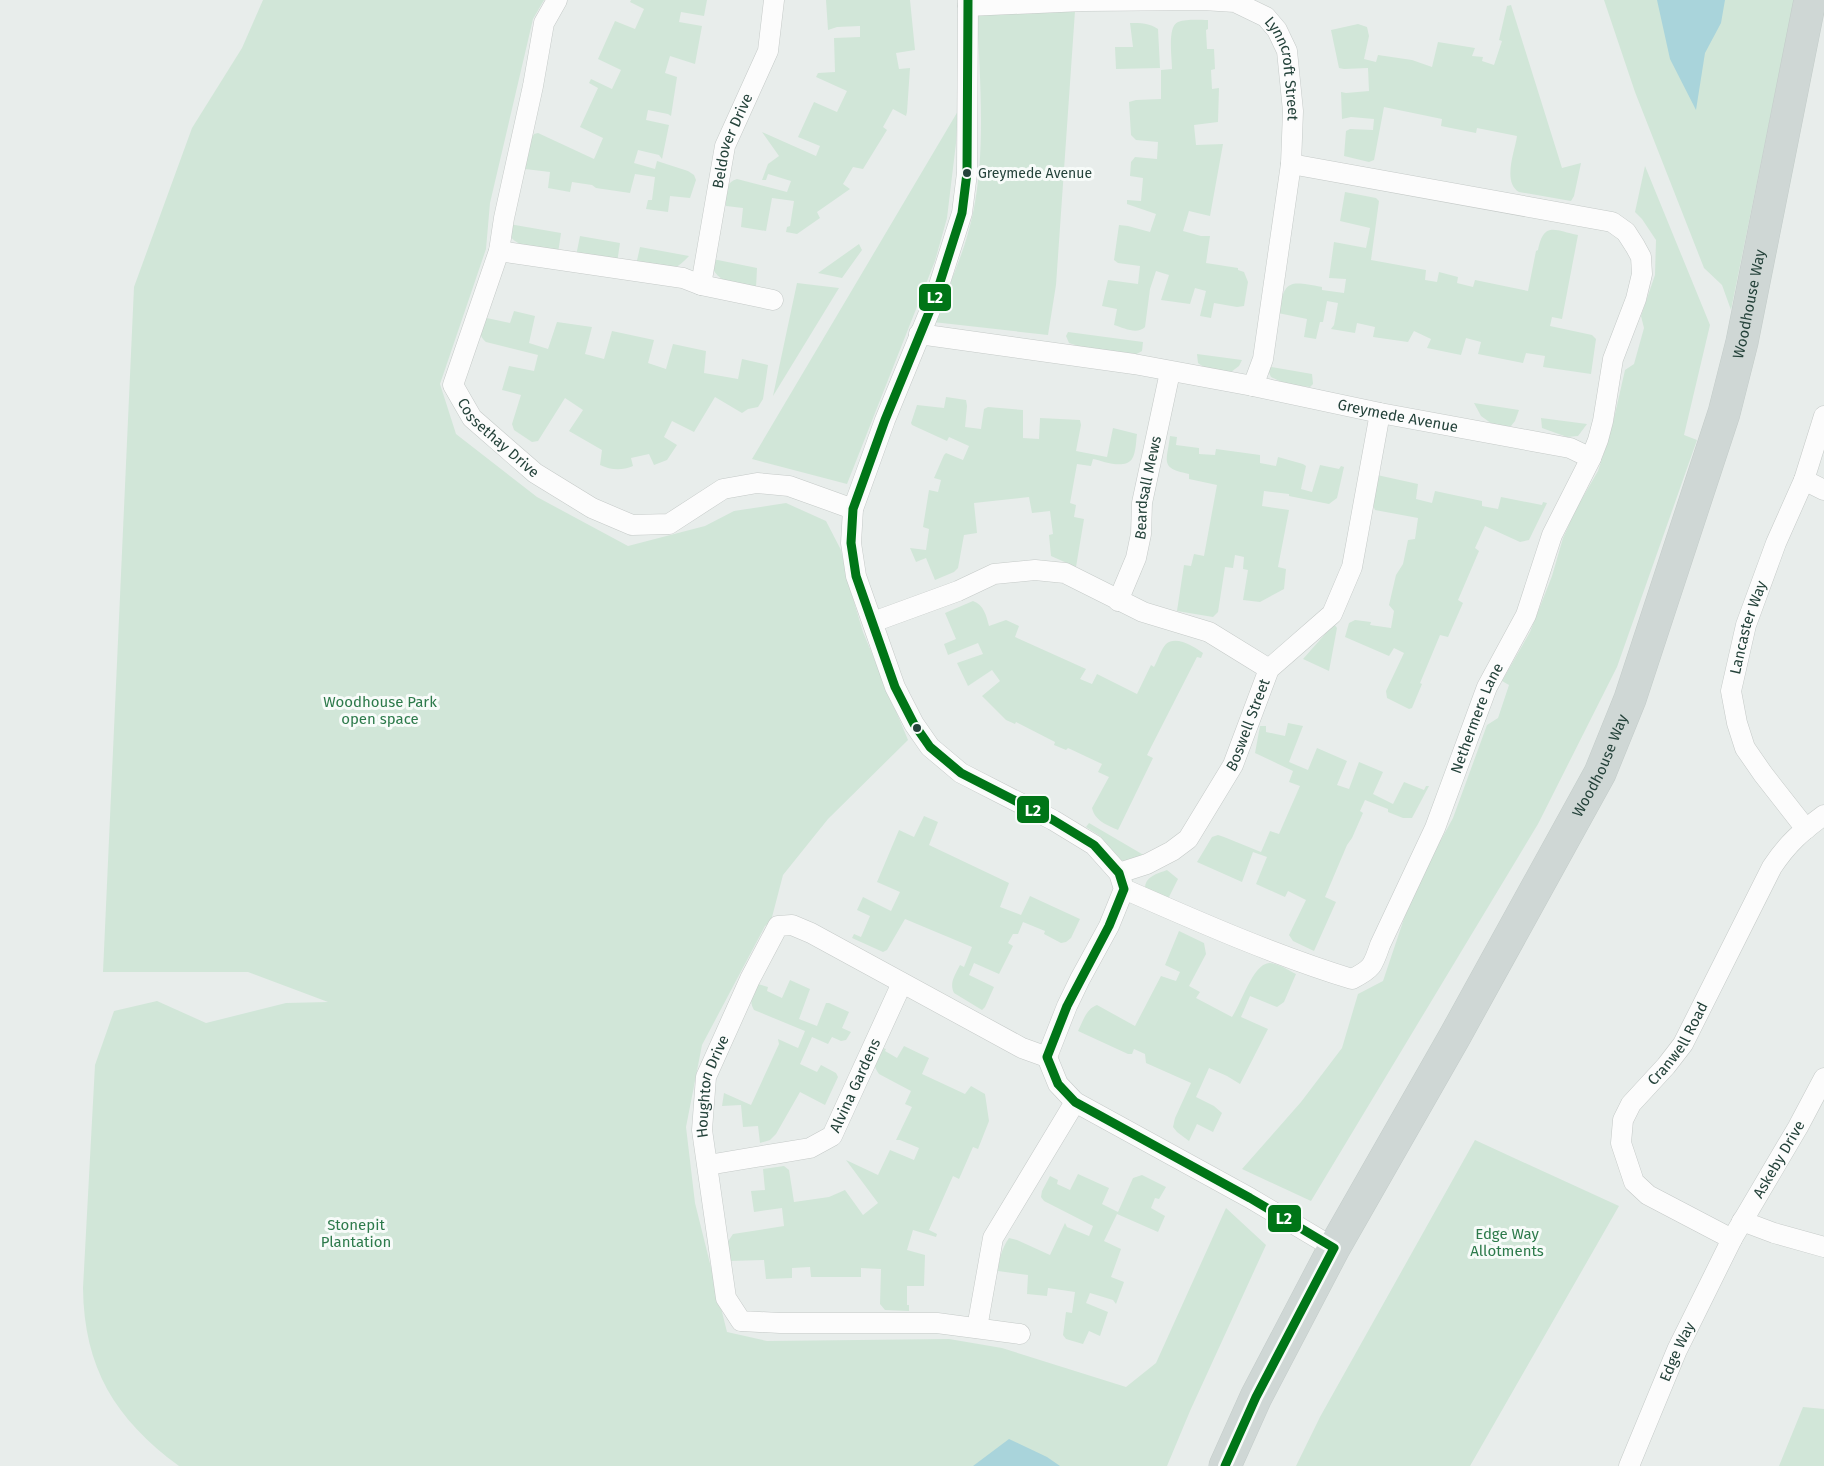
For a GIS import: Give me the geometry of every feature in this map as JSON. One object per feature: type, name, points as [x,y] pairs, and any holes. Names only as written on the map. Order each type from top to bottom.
[{"type":"main road","name":"Woodhouse Way","points":[[1225,1466],[1256,1397],[1334,1248],[1444,1056],[1600,773],[1630,699],[1724,413],[1739,352],[1810,0]]},
{"type":"street","name":"Cossethay Drive","points":[[557,0],[544,23],[499,251],[453,385],[472,418],[535,473],[592,508],[632,525],[669,524],[723,489],[757,483],[789,486],[853,509]]},
{"type":"street","name":"Beldover Drive","points":[[701,285],[724,146],[768,51],[774,0]]},
{"type":"street","name":"Lynncroft Street","points":[[968,3],[1203,0],[1235,2],[1266,17],[1278,30],[1287,51],[1293,111],[1291,164],[1263,359],[1253,386]]},
{"type":"street","points":[[968,3],[968,141],[962,213],[935,298],[885,420],[853,509],[851,543],[856,576],[895,687],[914,724],[930,747],[961,773],[1053,820],[1094,845],[1121,881],[1109,927],[1067,1006],[1047,1057],[1058,1084],[1075,1102],[1251,1198],[1334,1248]]},
{"type":"street","name":"Nethermere Lane","points":[[1121,881],[1216,930],[1306,965],[1352,979],[1364,973],[1374,964],[1380,945],[1435,828],[1487,687],[1526,615],[1552,535],[1591,458],[1603,421],[1613,359],[1636,299],[1642,274],[1641,257],[1635,246],[1626,232],[1612,222],[1291,164]]},
{"type":"street","points":[[499,251],[683,278],[701,285],[773,300]]},
{"type":"street","name":"Greymede Avenue","points":[[920,334],[1134,364],[1253,386],[1380,414],[1570,448],[1591,458]]},
{"type":"street","name":"Beardsall Mews","points":[[1118,601],[1136,558],[1141,534],[1142,503],[1170,372]]},
{"type":"street","name":"Boswell Street","points":[[1121,881],[1188,839],[1233,765],[1269,669],[1332,614],[1352,567],[1380,414]]},
{"type":"street","name":"Lancaster Way","points":[[1806,829],[1745,748],[1737,723],[1731,691],[1746,625],[1776,543],[1804,480],[1824,416]]},
{"type":"street","points":[[1804,480],[1824,490]]},
{"type":"street","points":[[873,622],[958,591],[994,573],[1035,570],[1065,573],[1143,612],[1209,632],[1269,669]]},
{"type":"street","name":"Cranwell Road","points":[[1732,1239],[1648,1195],[1634,1182],[1621,1143],[1623,1120],[1631,1104],[1683,1044],[1772,867],[1785,847],[1824,815]]},
{"type":"street","name":"Houghton Drive","points":[[1020,1334],[937,1323],[741,1321],[726,1298],[702,1130],[706,1077],[750,979],[778,926],[792,925],[811,933],[1022,1048],[1047,1057]]},
{"type":"street","name":"Alvina Gardens","points":[[708,1165],[810,1148],[832,1136],[902,983]]},
{"type":"street","name":"Askeby Drive","points":[[1732,1239],[1824,1078]]},
{"type":"street","points":[[977,1328],[993,1238],[1075,1102]]},
{"type":"street","points":[[1742,1221],[1824,1247]]},
{"type":"street","name":"Edge Way","points":[[1629,1466],[1677,1350],[1732,1239]]},
{"type":"green space","name":"Woodhouse Park open space","points":[[263,0],[544,0],[533,19],[490,203],[486,249],[440,384],[456,434],[537,497],[628,546],[705,526],[734,511],[786,503],[826,521],[841,550],[863,632],[908,740],[828,819],[783,875],[771,921],[765,926],[702,1045],[686,1127],[695,1203],[727,1332],[767,1341],[949,1339],[1002,1348],[1126,1387],[1156,1363],[1226,1208],[1266,1245],[1167,1466],[179,1466],[137,1430],[107,1389],[89,1343],[83,1288],[95,1065],[114,1011],[157,1001],[206,1023],[286,1003],[328,1002],[248,972],[103,972],[134,287],[192,128],[242,48]]},
{"type":"green space","points":[[631,0],[707,0],[704,16],[681,12],[679,22],[702,26],[695,64],[670,56],[665,73],[677,77],[671,116],[648,110],[646,120],[669,125],[662,159],[659,155],[638,150],[634,163],[655,169],[657,161],[694,175],[696,180],[690,198],[670,196],[668,212],[646,209],[648,200],[652,200],[655,177],[635,174],[630,193],[572,182],[570,192],[548,188],[550,172],[525,169],[531,139],[534,134],[538,133],[594,159],[603,138],[580,127],[598,88],[589,83],[591,79],[612,89],[621,70],[598,59],[615,21],[635,29],[644,9],[630,2]]},
{"type":"green space","points":[[826,0],[910,0],[915,50],[896,53],[899,69],[910,68],[906,116],[893,109],[883,127],[887,130],[863,169],[853,167],[843,184],[850,189],[817,212],[820,218],[797,234],[786,232],[787,227],[790,226],[794,201],[772,198],[766,231],[741,227],[743,208],[726,206],[730,183],[737,179],[787,192],[791,181],[768,174],[766,180],[762,180],[768,164],[779,156],[762,132],[816,156],[820,146],[798,137],[814,102],[837,112],[847,91],[816,77],[818,73],[835,72],[834,38],[860,37],[860,26],[837,27],[828,30]]},
{"type":"green space","points":[[1604,0],[1794,0],[1731,310],[1722,285],[1704,268],[1635,92]]},
{"type":"green space","points":[[1511,5],[1562,168],[1581,163],[1571,201],[1519,192],[1514,187],[1510,174],[1517,136],[1477,128],[1476,133],[1441,126],[1442,119],[1384,107],[1374,160],[1369,162],[1344,156],[1346,131],[1350,129],[1373,130],[1374,119],[1351,117],[1342,119],[1341,92],[1369,91],[1368,68],[1339,68],[1331,30],[1358,24],[1367,27],[1369,36],[1364,59],[1376,62],[1378,55],[1412,60],[1432,67],[1438,42],[1475,48],[1472,56],[1483,57],[1482,61],[1494,65],[1502,41],[1499,40],[1507,6]]},
{"type":"green space","points":[[1075,11],[1056,285],[1048,335],[933,322],[961,255],[970,227],[977,190],[981,114],[977,15]]},
{"type":"green space","points":[[1185,20],[1208,20],[1207,49],[1214,49],[1215,69],[1211,70],[1212,89],[1219,88],[1218,122],[1194,125],[1196,145],[1223,144],[1210,216],[1189,211],[1183,231],[1210,236],[1206,263],[1238,268],[1244,272],[1248,282],[1244,306],[1214,303],[1211,318],[1200,316],[1206,291],[1195,288],[1190,304],[1161,300],[1169,275],[1156,271],[1150,289],[1145,327],[1134,331],[1126,329],[1114,325],[1117,309],[1102,306],[1108,280],[1138,284],[1140,266],[1118,263],[1114,260],[1119,225],[1150,232],[1156,214],[1127,204],[1127,200],[1141,201],[1143,178],[1130,176],[1131,162],[1135,157],[1157,159],[1158,142],[1136,140],[1131,135],[1129,102],[1161,99],[1161,70],[1172,69],[1172,29],[1178,22]]},
{"type":"green space","points":[[1130,23],[1145,24],[1158,29],[1160,68],[1116,69],[1115,47],[1133,47]]},
{"type":"green space","points":[[958,111],[947,218],[935,261],[847,484],[752,459]]},
{"type":"green space","points":[[1645,166],[1710,325],[1684,435],[1697,440],[1617,667],[1538,824],[1311,1201],[1242,1169],[1301,1102],[1342,1048],[1358,994],[1383,981],[1414,889],[1453,818],[1487,725],[1498,718],[1509,685],[1502,681],[1530,632],[1552,576],[1563,538],[1576,509],[1598,471],[1612,427],[1625,370],[1634,364],[1644,328],[1641,316],[1655,275],[1656,240],[1635,212]]},
{"type":"green space","points":[[1345,192],[1376,198],[1379,201],[1371,260],[1426,270],[1425,280],[1437,282],[1439,272],[1458,277],[1457,283],[1473,287],[1475,280],[1528,291],[1536,251],[1543,235],[1547,231],[1556,230],[1578,235],[1562,319],[1552,317],[1550,326],[1592,335],[1596,339],[1591,374],[1543,367],[1545,356],[1526,353],[1523,363],[1478,354],[1481,342],[1466,338],[1461,355],[1427,348],[1431,339],[1414,331],[1408,342],[1373,337],[1375,327],[1357,323],[1355,333],[1331,329],[1334,325],[1338,303],[1327,301],[1323,322],[1320,322],[1316,339],[1304,337],[1307,319],[1278,313],[1286,288],[1290,285],[1302,284],[1344,293],[1346,279],[1329,278],[1334,242],[1366,248],[1370,228],[1340,221]]},
{"type":"green space","points":[[509,224],[561,233],[558,253],[517,242],[509,232]]},
{"type":"green space","points":[[580,236],[620,243],[617,263],[576,256]]},
{"type":"green space","points":[[859,244],[862,250],[842,278],[818,273]]},
{"type":"green space","points":[[640,247],[689,256],[676,268],[659,271],[636,265]]},
{"type":"green space","points":[[708,258],[757,268],[756,288],[732,284],[720,278],[711,267]]},
{"type":"green space","points":[[797,283],[839,288],[773,396]]},
{"type":"green space","points":[[514,311],[535,316],[529,343],[548,349],[557,322],[592,327],[585,354],[604,359],[612,331],[654,340],[648,363],[666,369],[673,344],[706,351],[704,373],[738,379],[742,359],[768,365],[763,399],[758,407],[742,413],[715,397],[694,432],[672,421],[664,437],[677,445],[667,460],[654,465],[649,454],[631,458],[633,466],[624,469],[612,469],[600,465],[602,450],[569,431],[583,410],[565,398],[538,441],[532,442],[514,430],[512,424],[521,395],[502,390],[509,366],[534,371],[538,355],[486,342],[480,333],[482,317],[510,323]]},
{"type":"green space","points":[[1068,332],[1143,342],[1142,351],[1135,355],[1081,347],[1069,343],[1066,336]]},
{"type":"green space","points":[[1197,354],[1242,360],[1239,366],[1231,372],[1205,368],[1198,363]]},
{"type":"green space","points":[[1266,366],[1312,374],[1313,384],[1310,387],[1286,384],[1271,377]]},
{"type":"green space","points":[[946,397],[966,400],[965,427],[981,429],[984,409],[988,407],[1023,410],[1023,438],[1039,439],[1040,418],[1080,420],[1076,451],[1107,457],[1113,428],[1137,434],[1132,459],[1124,464],[1093,459],[1091,466],[1077,464],[1070,503],[1076,505],[1074,517],[1084,519],[1076,567],[1051,556],[1049,535],[1053,534],[1050,511],[1032,513],[1029,497],[974,503],[977,533],[964,535],[958,568],[954,572],[935,580],[926,558],[916,562],[910,548],[926,550],[929,529],[923,527],[929,490],[938,492],[941,480],[934,478],[944,455],[946,453],[963,460],[969,446],[949,437],[947,441],[911,423],[917,405],[944,408]]},
{"type":"green space","points":[[1474,403],[1519,410],[1511,426],[1495,426],[1481,416]]},
{"type":"green space","points":[[1541,418],[1587,424],[1578,436],[1567,437],[1542,428]]},
{"type":"green space","points":[[1170,436],[1177,437],[1176,445],[1199,448],[1199,454],[1215,455],[1216,449],[1260,455],[1260,463],[1276,466],[1278,457],[1303,464],[1306,466],[1301,489],[1312,492],[1320,465],[1339,469],[1341,466],[1344,467],[1337,498],[1329,504],[1289,496],[1289,494],[1264,491],[1262,506],[1289,510],[1278,567],[1286,569],[1284,589],[1260,602],[1243,600],[1248,570],[1243,569],[1244,557],[1235,555],[1233,568],[1225,567],[1218,612],[1213,617],[1177,611],[1184,565],[1191,566],[1194,554],[1204,556],[1217,485],[1189,479],[1189,474],[1179,472],[1169,466],[1167,458]]},
{"type":"green space","points":[[1377,475],[1418,484],[1416,499],[1432,503],[1435,491],[1482,501],[1482,506],[1498,509],[1501,497],[1542,505],[1543,502],[1547,503],[1529,540],[1520,542],[1485,526],[1475,548],[1479,551],[1458,600],[1463,603],[1448,637],[1440,635],[1412,708],[1409,709],[1387,698],[1386,691],[1404,653],[1394,648],[1389,656],[1345,637],[1349,623],[1355,620],[1391,628],[1394,611],[1389,605],[1396,575],[1403,564],[1408,540],[1415,539],[1418,518],[1375,510],[1372,503]]},
{"type":"green space","points":[[973,601],[986,614],[989,626],[1006,620],[1019,626],[1015,637],[1086,669],[1080,679],[1092,684],[1097,674],[1137,694],[1151,665],[1154,667],[1166,644],[1180,641],[1203,653],[1201,658],[1197,657],[1147,755],[1153,758],[1118,830],[1099,819],[1092,808],[1109,777],[1098,772],[1102,764],[1068,748],[1066,750],[1054,745],[1055,742],[1016,722],[1015,724],[1006,720],[982,696],[1000,681],[992,670],[968,686],[957,663],[983,654],[978,643],[948,655],[944,644],[956,639],[945,613]]},
{"type":"green space","points":[[1334,624],[1337,628],[1329,671],[1303,659]]},
{"type":"green space","points":[[1288,723],[1303,726],[1289,762],[1308,770],[1317,748],[1347,761],[1337,785],[1349,789],[1359,762],[1383,772],[1373,794],[1393,804],[1404,782],[1424,790],[1426,786],[1429,786],[1412,818],[1403,818],[1365,800],[1360,811],[1363,813],[1325,897],[1336,902],[1314,951],[1293,941],[1289,935],[1306,900],[1288,891],[1285,897],[1256,884],[1267,857],[1253,852],[1242,882],[1197,862],[1212,837],[1218,835],[1261,852],[1270,831],[1279,834],[1300,786],[1289,782],[1293,771],[1255,753],[1260,726],[1266,726],[1266,732],[1285,736]]},
{"type":"green space","points":[[924,816],[938,822],[929,845],[1009,883],[1000,907],[1021,915],[1030,896],[1080,919],[1071,938],[1061,943],[1044,934],[1045,931],[1023,922],[1018,934],[1013,934],[1008,943],[1013,946],[999,974],[974,963],[969,975],[994,987],[982,1010],[954,993],[953,989],[952,982],[960,965],[964,967],[972,947],[905,919],[887,950],[883,952],[852,938],[854,934],[861,937],[870,916],[857,910],[863,897],[891,911],[900,892],[877,882],[899,830],[914,837]]},
{"type":"green space","points":[[1089,823],[1147,857],[1128,862],[1120,860],[1100,836],[1086,827]]},
{"type":"green space","points":[[1167,870],[1178,879],[1167,901],[1145,889],[1149,878]]},
{"type":"green space","points":[[1179,931],[1204,943],[1206,954],[1189,986],[1200,992],[1196,998],[1232,1017],[1253,977],[1263,965],[1276,964],[1296,974],[1284,1002],[1277,1007],[1250,996],[1241,1017],[1268,1029],[1240,1084],[1209,1068],[1196,1097],[1222,1113],[1213,1132],[1197,1124],[1189,1141],[1173,1127],[1191,1083],[1146,1063],[1145,1054],[1134,1049],[1132,1054],[1128,1054],[1078,1031],[1087,1012],[1097,1005],[1135,1026],[1161,976],[1176,981],[1180,972],[1165,965]]},
{"type":"green space","points":[[790,980],[810,989],[799,1019],[817,1026],[826,1003],[829,1003],[849,1012],[842,1028],[851,1032],[846,1040],[841,1041],[832,1037],[828,1044],[812,1037],[800,1064],[817,1072],[821,1065],[836,1073],[838,1077],[825,1105],[800,1092],[776,1134],[770,1140],[760,1143],[758,1126],[743,1127],[741,1105],[722,1106],[724,1093],[751,1105],[779,1044],[778,1039],[798,1048],[805,1031],[754,1010],[751,1003],[758,984],[768,987],[767,991],[782,998]]},
{"type":"green space","points":[[904,1046],[929,1058],[922,1074],[965,1094],[971,1086],[985,1094],[989,1121],[978,1149],[973,1147],[959,1179],[953,1176],[929,1230],[937,1234],[936,1237],[913,1230],[907,1250],[925,1255],[924,1286],[907,1286],[909,1311],[885,1310],[880,1304],[881,1269],[861,1268],[861,1277],[811,1277],[810,1267],[792,1268],[792,1278],[766,1279],[764,1260],[729,1261],[727,1243],[733,1234],[784,1226],[782,1208],[754,1212],[751,1191],[765,1190],[763,1169],[784,1166],[789,1170],[794,1202],[829,1197],[845,1190],[863,1215],[878,1203],[846,1160],[878,1175],[890,1150],[914,1160],[919,1148],[896,1140],[912,1107],[905,1104],[911,1091],[879,1074],[875,1064],[880,1047],[897,1058]]},
{"type":"green space","name":"Edge Way Allotments","points":[[1475,1140],[1619,1206],[1470,1466],[1296,1466],[1320,1417]]},
{"type":"green space","points":[[1078,1174],[1109,1188],[1102,1204],[1118,1212],[1133,1178],[1142,1175],[1166,1187],[1159,1199],[1155,1198],[1151,1208],[1165,1216],[1158,1232],[1117,1214],[1104,1241],[1121,1249],[1111,1277],[1124,1282],[1116,1304],[1113,1300],[1090,1293],[1086,1303],[1108,1312],[1100,1336],[1089,1331],[1083,1344],[1066,1339],[1063,1335],[1066,1312],[1072,1313],[1075,1292],[1048,1288],[1047,1296],[1027,1294],[1028,1275],[998,1271],[1001,1254],[1009,1238],[1050,1255],[1065,1223],[1067,1227],[1089,1236],[1093,1226],[1044,1201],[1041,1197],[1050,1176],[1058,1180],[1057,1184],[1070,1190]]},
{"type":"green space","points":[[1803,1407],[1824,1409],[1824,1466],[1779,1466]]},
{"type":"water","points":[[1657,0],[1725,0],[1721,23],[1705,53],[1696,110],[1670,59]]},
{"type":"water","points":[[1009,1439],[1047,1457],[1060,1466],[973,1466]]},
{"type":"transit line","name":"L2","points":[[968,0],[967,173],[962,213],[935,298],[885,420],[853,509],[851,543],[856,576],[895,687],[914,724],[930,747],[961,773],[1053,820],[1094,845],[1119,873],[1124,889],[1109,926],[1067,1006],[1047,1057],[1058,1084],[1075,1102],[1250,1198],[1334,1248],[1256,1397],[1225,1466]]},
{"type":"place","name":"Greymede Avenue","points":[[967,173]]},
{"type":"park label","name":"Stonepit Plantation","points":[[356,1234]]}]
